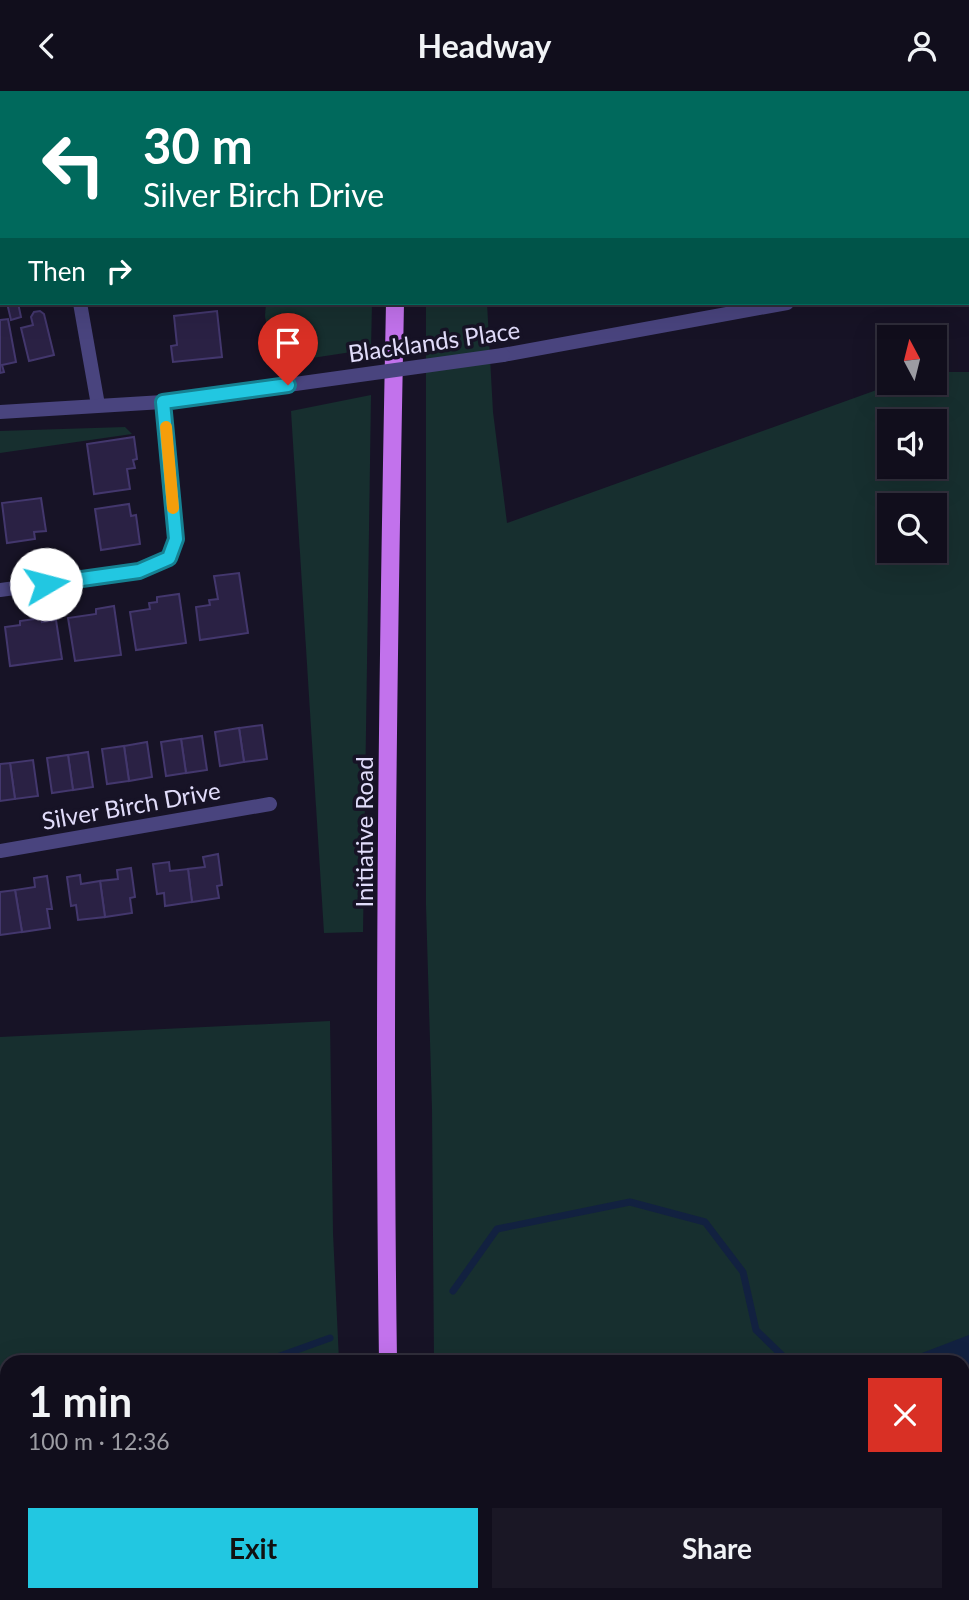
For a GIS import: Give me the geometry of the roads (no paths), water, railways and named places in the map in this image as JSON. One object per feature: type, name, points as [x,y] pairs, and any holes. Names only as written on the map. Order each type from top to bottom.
[{"type":"main road","name":"Initiative Road","points":[[387,1355],[385,1150],[395,305]]},
{"type":"street","points":[[80,305],[98,405]]},
{"type":"street","name":"Blacklands Place","points":[[0,412],[163,402],[288,385],[503,355],[777,305]]},
{"type":"street","points":[[0,590],[139,571],[169,558],[176,539],[163,402]]},
{"type":"street","name":"Silver Birch Drive","points":[[0,851],[270,804]]},
{"type":"water","points":[[969,1335],[969,1355],[917,1355]]},
{"type":"waterway","points":[[453,1291],[497,1229],[630,1202],[705,1222],[743,1272],[756,1330],[782,1355]]},
{"type":"waterway","points":[[283,1355],[330,1338]]}]
